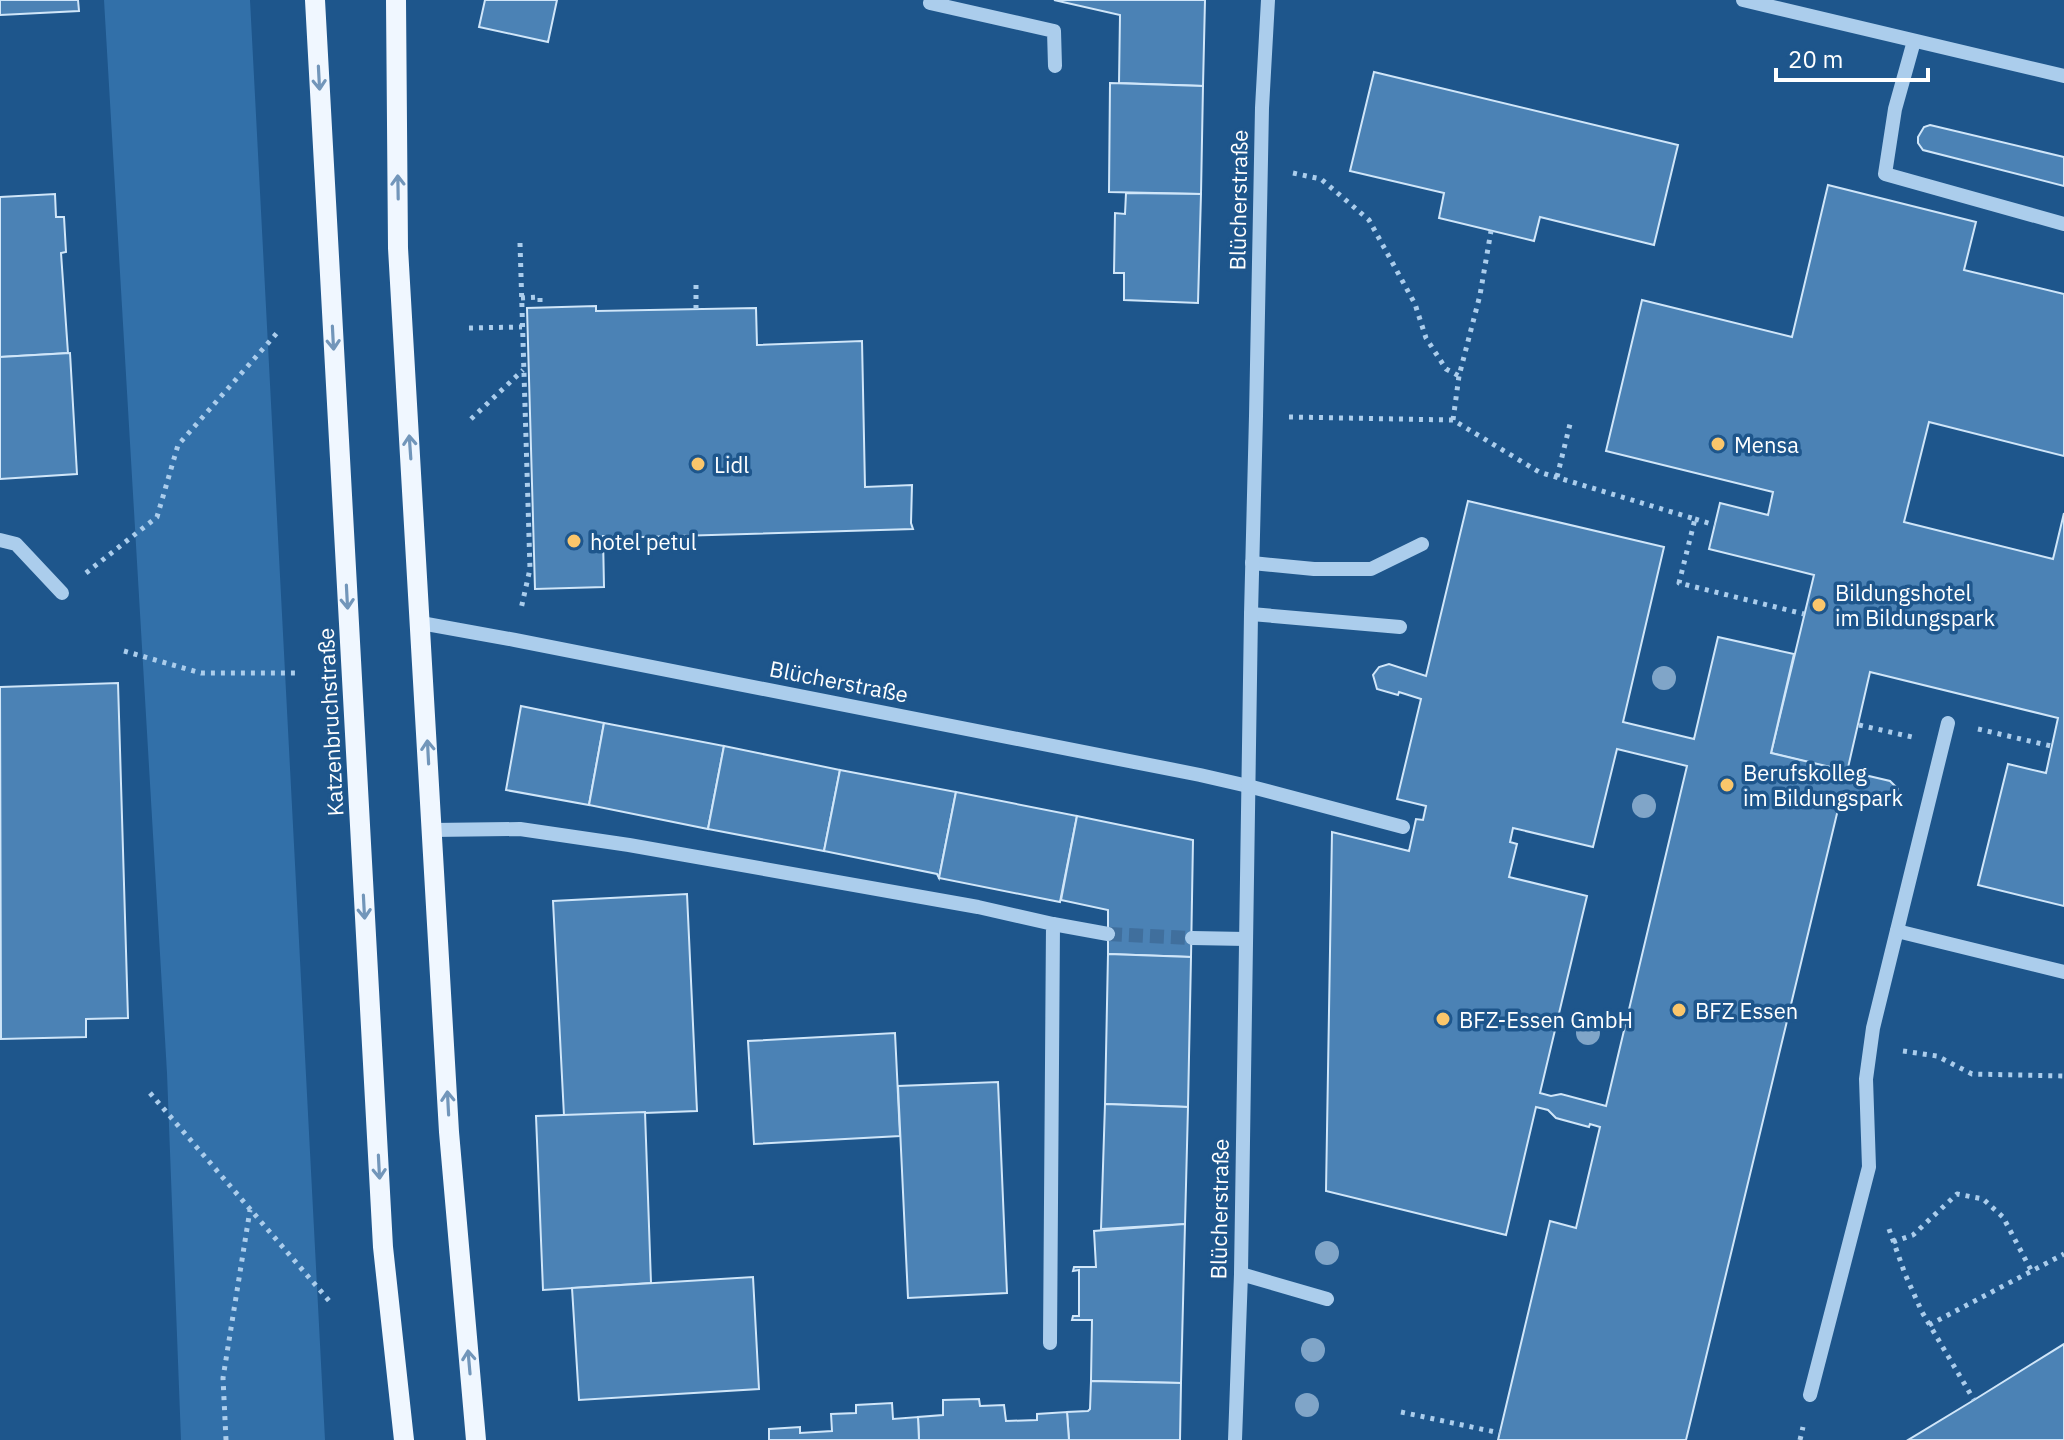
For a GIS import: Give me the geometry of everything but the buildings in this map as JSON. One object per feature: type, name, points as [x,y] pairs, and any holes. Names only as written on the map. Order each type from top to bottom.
[{"type":"main road","name":"Katzenbruchstraße","points":[[315,0],[383,1247],[404,1440]]},
{"type":"main road","points":[[396,0],[398,248],[449,1132],[476,1440]]},
{"type":"street","name":"Blücherstraße","points":[[1235,1440],[1241,1274],[1262,108],[1268,0]]},
{"type":"street","points":[[1747,0],[2064,76]]},
{"type":"street","points":[[930,3],[1054,31],[1055,66]]},
{"type":"street","points":[[1914,41],[1895,109],[1885,174],[2064,224]]},
{"type":"street","points":[[0,540],[16,544],[62,593]]},
{"type":"street","points":[[1252,563],[1314,569],[1371,569],[1422,544]]},
{"type":"street","points":[[1251,614],[1400,627]]},
{"type":"street","name":"Blücherstraße","points":[[421,623],[1248,786]]},
{"type":"street","points":[[1810,1395],[1869,1167],[1866,1079],[1870,1047],[1948,723]]},
{"type":"street","points":[[1248,786],[1403,827]]},
{"type":"street","points":[[432,830],[520,829],[629,845],[978,907],[1108,934]]},
{"type":"street","points":[[1050,1343],[1053,924]]},
{"type":"street","points":[[1897,931],[2064,972]]},
{"type":"street","points":[[1192,938],[1246,939]]},
{"type":"street","points":[[1241,1274],[1327,1299]]},
{"type":"path","points":[[1261,172],[1297,173],[1321,179],[1369,220],[1415,304],[1426,338],[1446,369],[1459,376]]},
{"type":"path","points":[[1453,420],[1459,376],[1480,295],[1491,231]]},
{"type":"path","points":[[520,243],[530,569]]},
{"type":"path","points":[[696,285],[696,309]]},
{"type":"path","points":[[521,298],[540,297],[540,308]]},
{"type":"path","points":[[469,328],[522,327]]},
{"type":"path","points":[[62,593],[157,517],[178,445],[277,333]]},
{"type":"path","points":[[471,419],[524,370]]},
{"type":"path","points":[[1256,416],[1453,420],[1539,472],[1715,525]]},
{"type":"path","points":[[1557,477],[1570,424]]},
{"type":"path","points":[[1695,519],[1679,583],[1804,614]]},
{"type":"path","points":[[124,651],[201,673],[296,673]]},
{"type":"path","points":[[1948,723],[2051,746]]},
{"type":"path","points":[[1859,725],[1943,744]]},
{"type":"path","points":[[1870,1047],[1937,1056],[1972,1074],[2064,1076]]},
{"type":"path","points":[[150,1093],[331,1303]]},
{"type":"path","points":[[1893,1242],[1913,1235],[1957,1194],[1983,1199],[2003,1217],[2032,1272]]},
{"type":"path","points":[[226,1440],[223,1378],[250,1209]]},
{"type":"path","points":[[1888,1227],[1905,1274],[1929,1325],[1974,1400]]},
{"type":"path","points":[[1929,1325],[2064,1254]]},
{"type":"path","points":[[1401,1412],[1500,1433]]},
{"type":"shaded area","points":[[104,0],[250,0],[325,1440],[181,1440],[167,1073]]},
{"type":"tunnel","points":[[1108,934],[1192,938]]},
{"type":"place","name":"Mensa","points":[[1718,444]]},
{"type":"place","name":"Lidl","points":[[698,464]]},
{"type":"place","name":"hotel petul","points":[[574,541]]},
{"type":"place","name":"Bildungshotel im Bildungspark","points":[[1819,605]]},
{"type":"place","name":"Berufskolleg im Bildungspark","points":[[1727,785]]},
{"type":"place","name":"BFZ Essen","points":[[1679,1010]]},
{"type":"place","name":"BFZ-Essen GmbH","points":[[1443,1019]]}]
